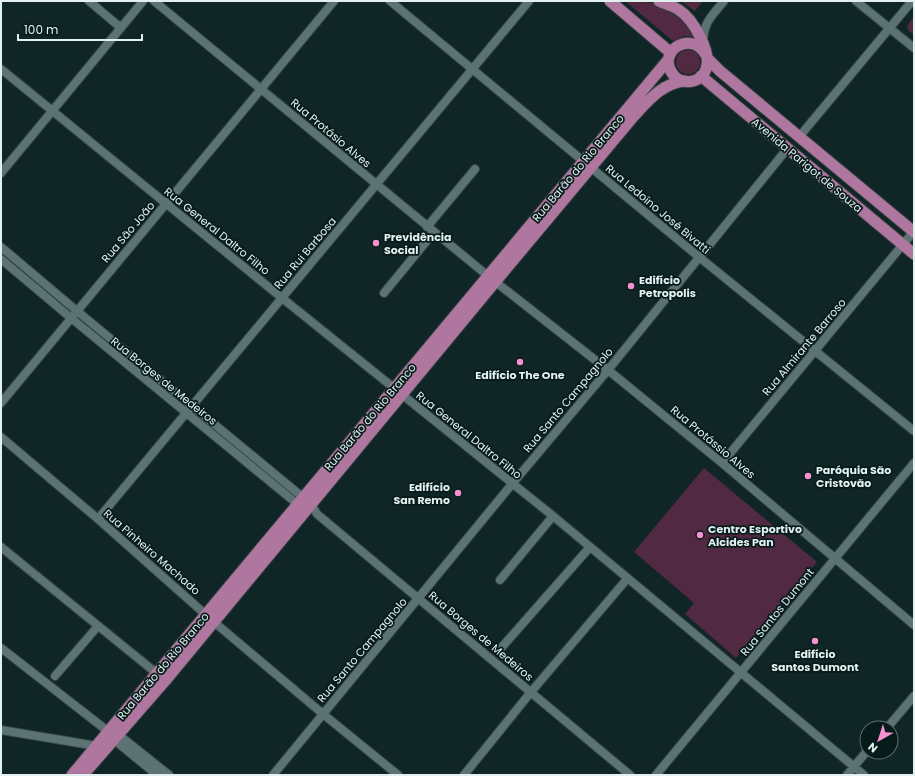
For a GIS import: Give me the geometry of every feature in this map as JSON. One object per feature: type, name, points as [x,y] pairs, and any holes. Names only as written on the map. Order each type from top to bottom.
[{"type":"main road","points":[[610,1],[669,56],[671,71],[674,76],[686,81],[691,81],[701,76],[707,67],[703,44],[688,17],[679,10],[659,1]]},
{"type":"main road","name":"Avenida Parigot de Souza","points":[[669,56],[676,46],[687,43],[698,46],[720,71],[914,232]]},
{"type":"main road","name":"Rua Barão do Rio Branco","points":[[77,774],[111,733],[161,678],[588,164],[669,56]]},
{"type":"main road","name":"Avenida Parigot de Souza","points":[[701,76],[914,254]]},
{"type":"main road","name":"Rua Barão do Rio Branco","points":[[588,164],[656,93],[672,84],[686,81]]},
{"type":"main road","name":"Rua Barão do Rio Branco","points":[[77,774],[97,746],[111,733]]},
{"type":"street","points":[[89,1],[121,28]]},
{"type":"street","points":[[1,173],[143,1]]},
{"type":"street","name":"Rua Protásio Alves","points":[[154,1],[491,279]]},
{"type":"street","name":"Rua São João","points":[[1,403],[334,1]]},
{"type":"street","name":"Rua Ledoíno José Bivatti","points":[[390,1],[699,257],[914,431]]},
{"type":"street","name":"Rua Rui Barbosa","points":[[98,519],[528,1]]},
{"type":"street","points":[[663,1],[679,10]]},
{"type":"street","points":[[703,44],[706,22],[724,1]]},
{"type":"street","points":[[856,1],[914,48]]},
{"type":"street","points":[[799,137],[912,1]]},
{"type":"street","name":"Rua General Daltro Filho","points":[[1,69],[553,516],[864,775]]},
{"type":"street","name":"Rua Santo Campagnolo","points":[[273,775],[512,484],[608,370],[787,149]]},
{"type":"street","points":[[427,227],[475,169]]},
{"type":"street","points":[[384,293],[434,232]]},
{"type":"street","name":"Rua Almirante Barroso","points":[[722,463],[914,232]]},
{"type":"street","points":[[1,247],[193,405],[305,504]]},
{"type":"street","name":"Rua Borges de Medeiros","points":[[1,259],[186,413],[305,504],[630,775]]},
{"type":"street","name":"Rua Protássio Alves","points":[[491,279],[608,370],[722,463],[914,625]]},
{"type":"street","name":"Rua Pinheiro Machado","points":[[1,437],[98,519],[210,618],[323,714],[398,775]]},
{"type":"street","name":"Rua Santos Dumont","points":[[656,775],[914,463]]},
{"type":"street","points":[[500,580],[553,516]]},
{"type":"street","points":[[1,547],[161,678]]},
{"type":"street","points":[[502,647],[590,547]]},
{"type":"street","points":[[464,775],[531,692],[627,579]]},
{"type":"street","points":[[55,676],[98,626]]},
{"type":"street","points":[[1,648],[111,733],[169,775]]},
{"type":"street","points":[[894,720],[914,696]]},
{"type":"street","points":[[1,730],[97,746]]},
{"type":"street","points":[[111,733],[157,775]]},
{"type":"street","points":[[847,775],[860,760]]},
{"type":"shaded area","points":[[625,1],[637,1],[666,8],[681,19],[695,37],[684,36],[673,41]]},
{"type":"shaded area","points":[[681,1],[703,1],[695,11]]},
{"type":"shaded area","points":[[914,16],[914,35],[909,31],[907,26]]},
{"type":"shaded area","points":[[688,50],[697,53],[700,62],[697,71],[688,74],[679,71],[676,62],[679,53]]},
{"type":"shaded area","points":[[704,468],[817,562],[736,658],[685,614],[694,603],[634,552]]},
{"type":"place","name":"Previdência Social","points":[[376,243]]},
{"type":"place","name":"Edifício Petropolis","points":[[631,286]]},
{"type":"place","name":"Edifício The One","points":[[520,362]]},
{"type":"place","name":"Paróquia São Cristovão","points":[[808,476]]},
{"type":"place","name":"Edifício San Remo","points":[[458,493]]},
{"type":"place","name":"Centro Esportivo Alcides Pan","points":[[700,535]]},
{"type":"place","name":"Edifício Santos Dumont","points":[[815,641]]}]
